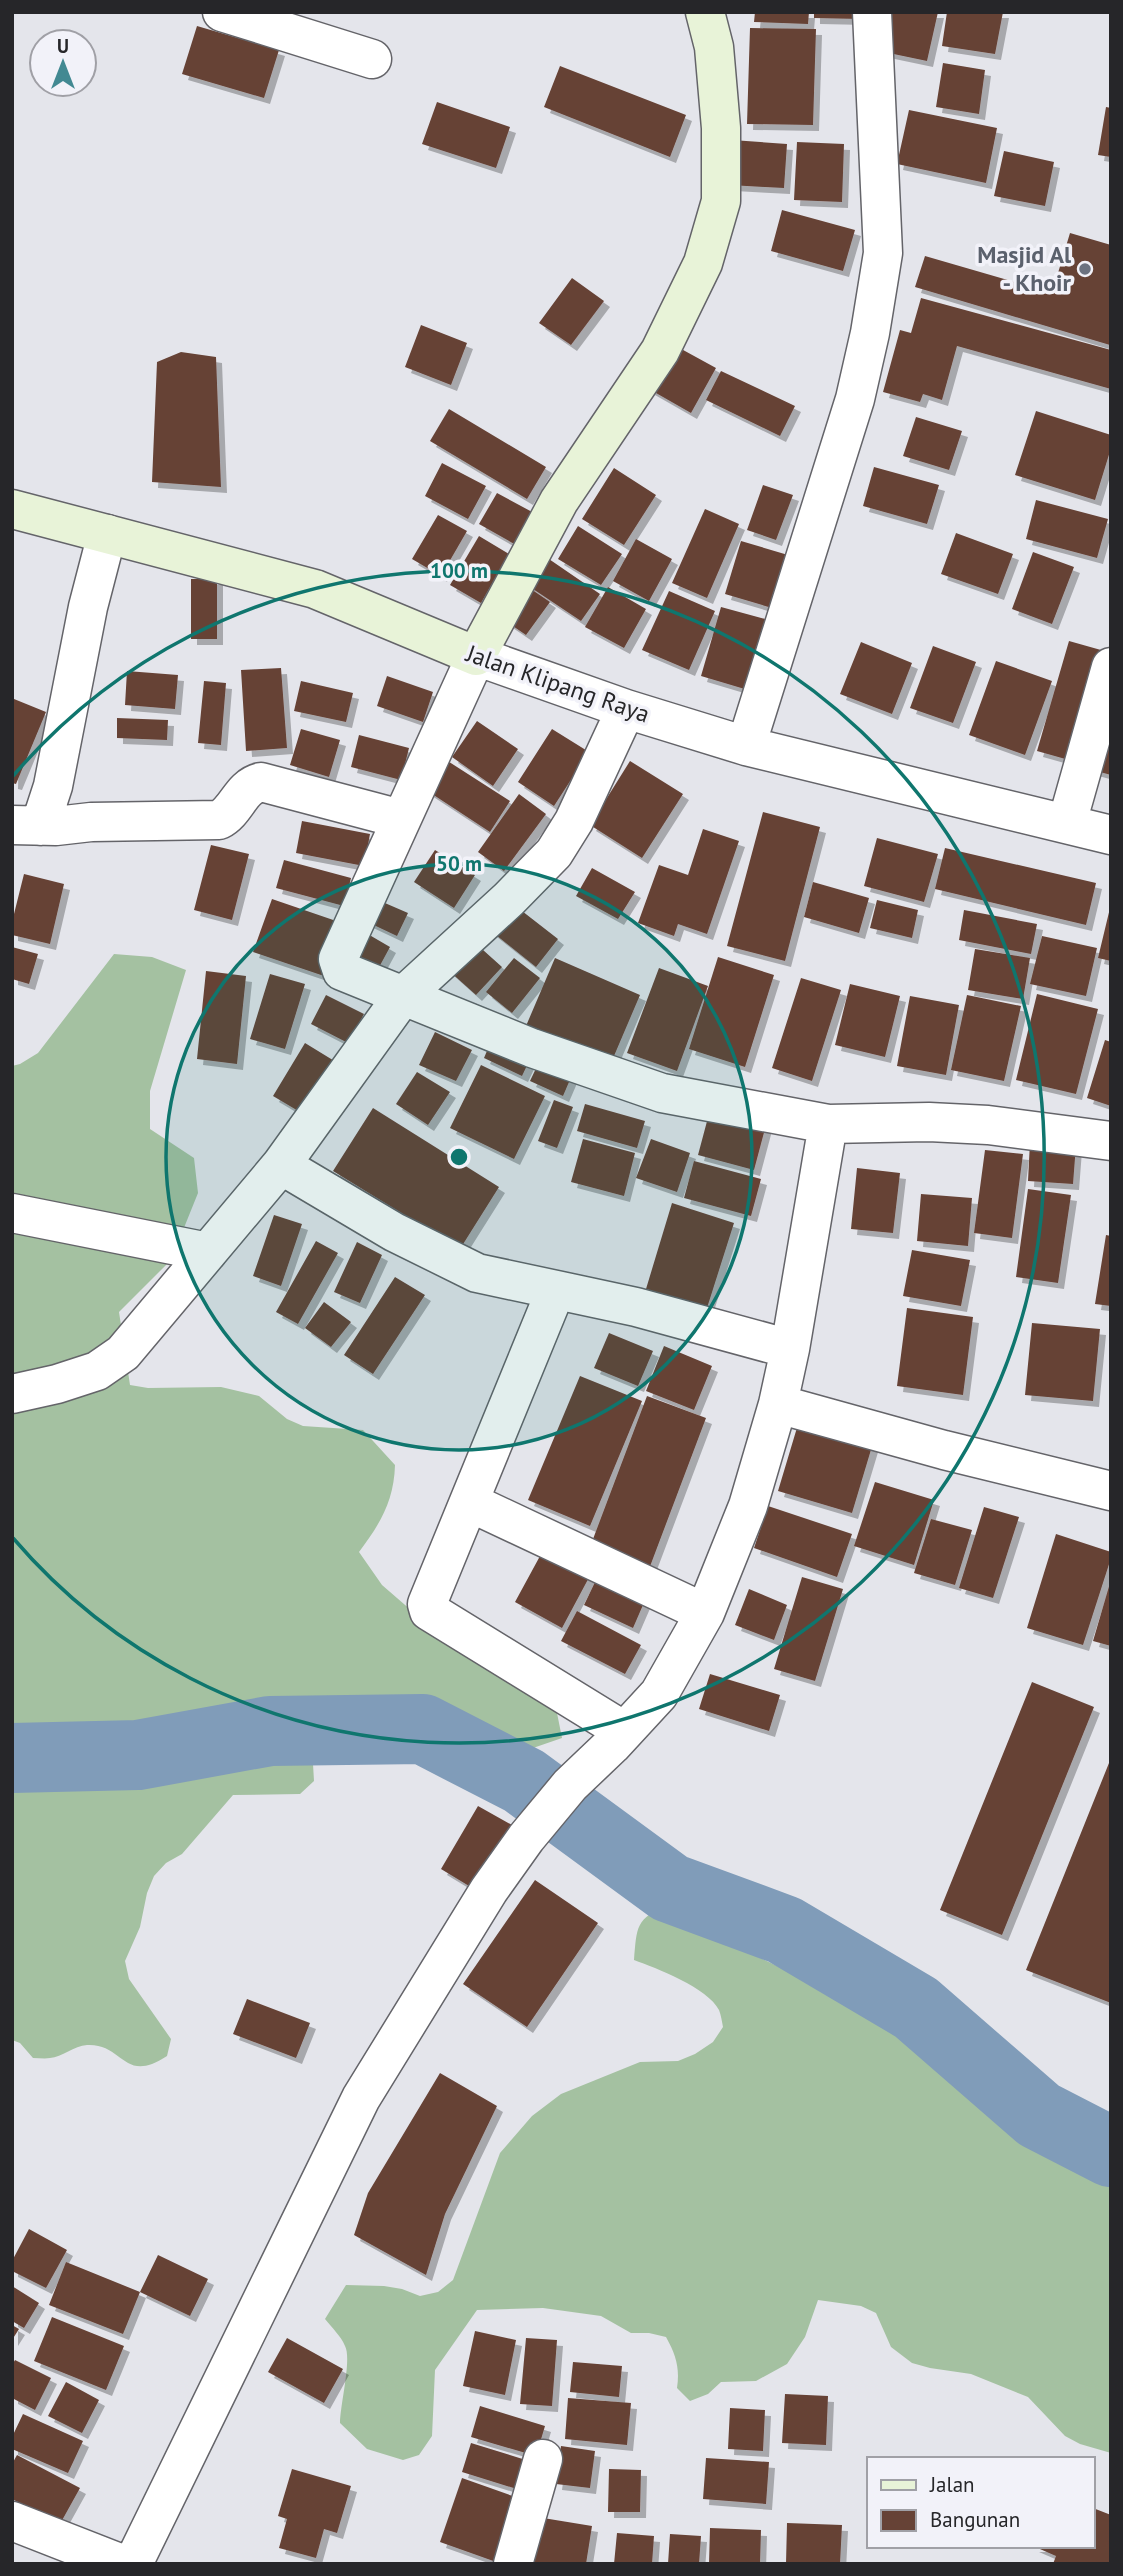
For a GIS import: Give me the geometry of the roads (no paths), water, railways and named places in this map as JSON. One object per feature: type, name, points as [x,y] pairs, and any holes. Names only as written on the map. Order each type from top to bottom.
[{"type":"main road","points":[[476,656],[559,501],[660,351],[703,263],[721,201],[718,88],[714,47],[705,12]]},
{"type":"main road","name":"Jalan Klipang Raya","points":[[12,509],[315,589],[476,656]]},
{"type":"street","points":[[222,12],[372,59]]},
{"type":"street","points":[[746,746],[855,399],[870,333],[883,253],[872,12]]},
{"type":"street","points":[[26,825],[53,786],[88,607],[107,534]]},
{"type":"street","points":[[476,656],[338,959],[342,971],[532,1048],[662,1093],[828,1124],[929,1122],[988,1125],[1111,1141]]},
{"type":"street","name":"Jalan Klipang Raya","points":[[476,656],[626,709],[746,746],[1111,835]]},
{"type":"street","points":[[1067,823],[1111,667]]},
{"type":"street","points":[[12,1394],[57,1384],[97,1371],[123,1353],[281,1165],[402,997],[509,899],[554,853],[574,821],[626,709]]},
{"type":"street","points":[[26,825],[219,820],[229,812],[248,786],[261,782],[401,820]]},
{"type":"street","points":[[133,2564],[361,2098],[489,1889],[526,1838],[570,1785],[659,1694],[705,1613],[748,1506],[778,1404],[790,1349],[828,1124]]},
{"type":"street","points":[[281,1165],[394,1232],[477,1273],[555,1292],[636,1307],[790,1349]]},
{"type":"street","points":[[12,1213],[208,1252]]},
{"type":"street","points":[[555,1292],[426,1604],[429,1611],[624,1731]]},
{"type":"street","points":[[778,1404],[944,1450],[1111,1491]]},
{"type":"street","points":[[469,1502],[705,1613]]},
{"type":"street","points":[[513,2564],[543,2459]]},
{"type":"street","points":[[12,2521],[122,2564]]},
{"type":"waterway","points":[[12,1758],[138,1755],[270,1731],[423,1729],[524,1781],[670,1888],[784,1930],[916,2008],[1039,2115],[1111,2152]]},
{"type":"place","name":"Masjid Al - Khoir","points":[[1085,269]]}]
